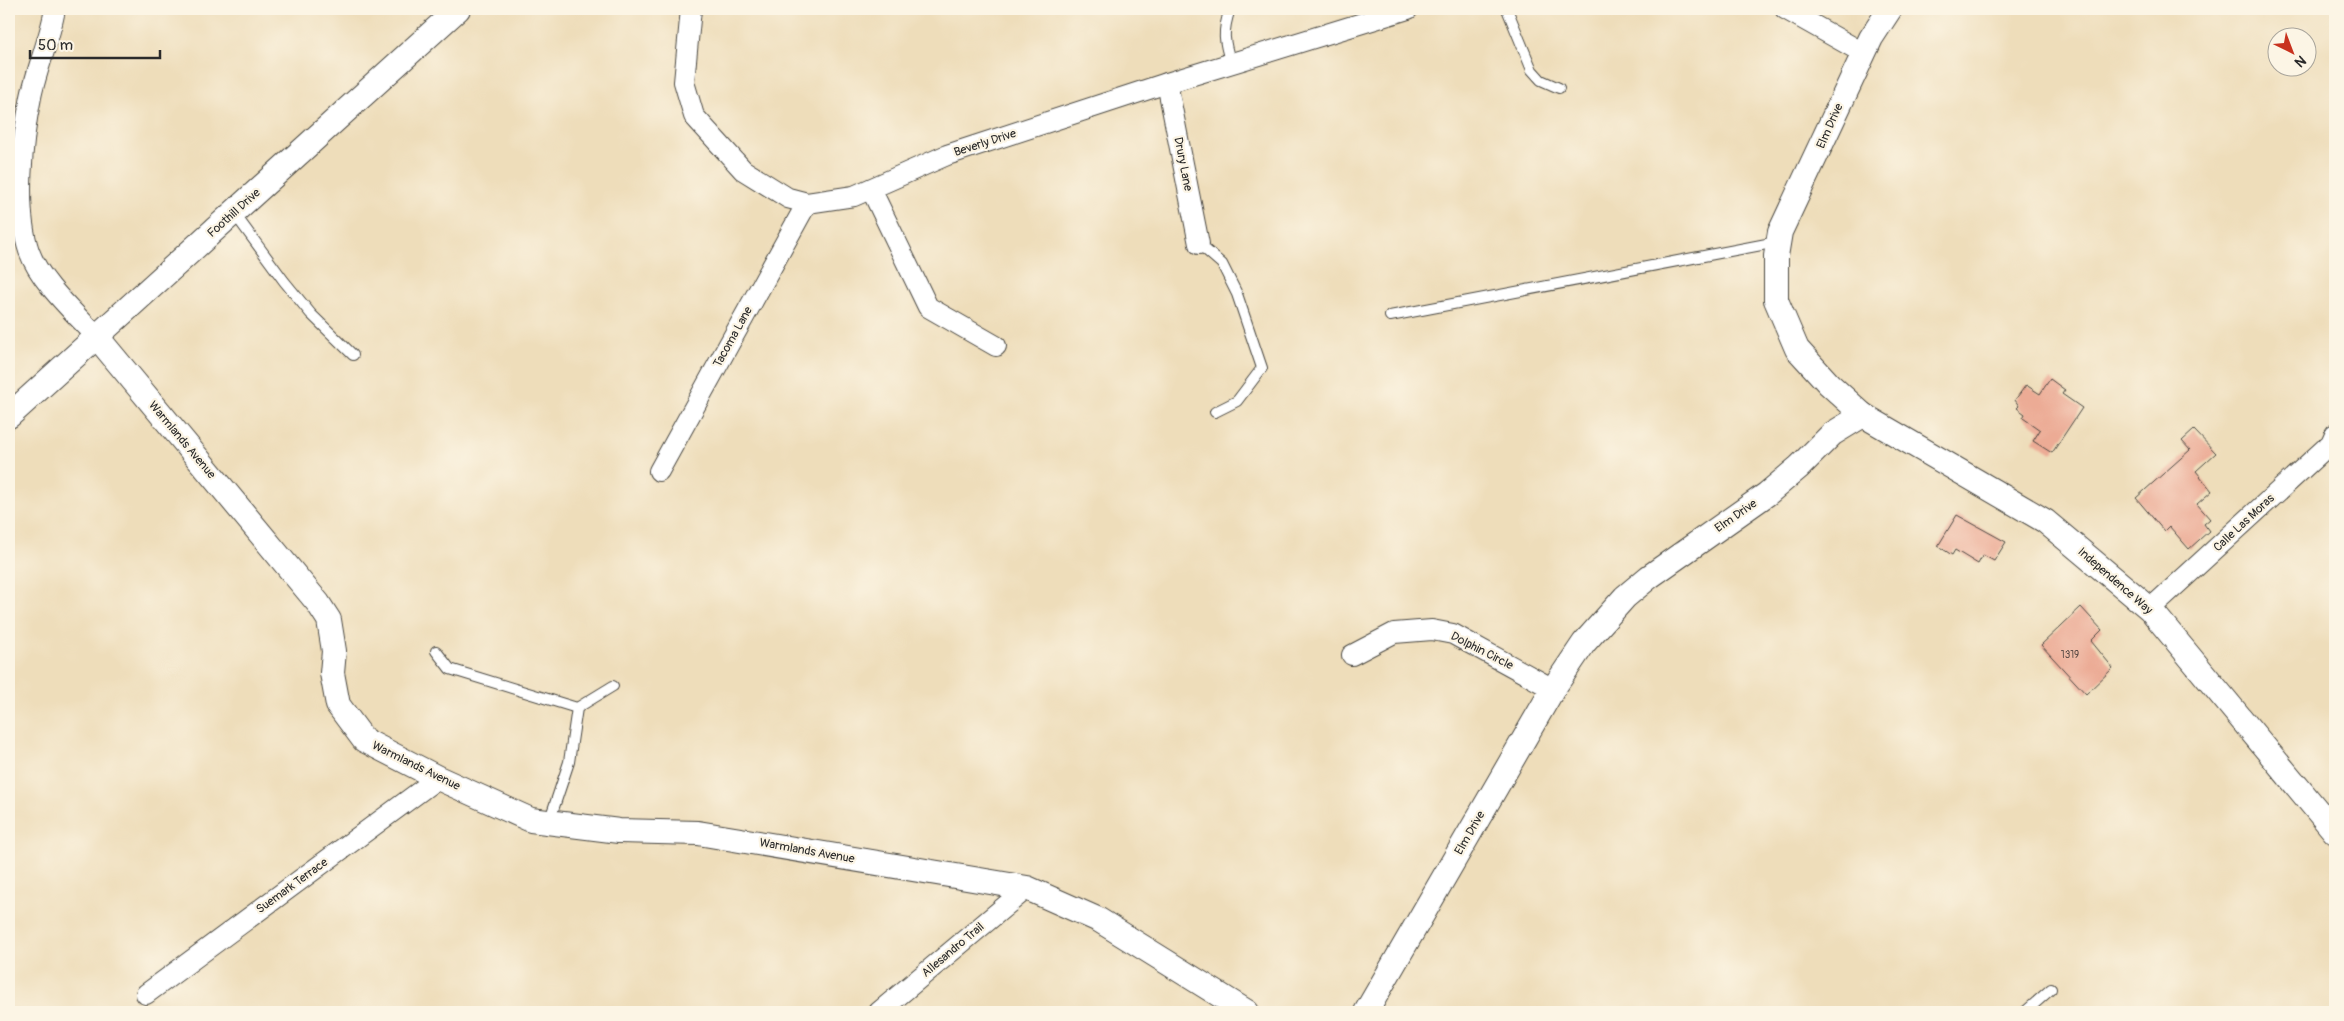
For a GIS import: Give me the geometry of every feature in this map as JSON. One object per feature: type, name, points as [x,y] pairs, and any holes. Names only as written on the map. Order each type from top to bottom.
[{"type":"street","name":"Warmlands Avenue","points":[[55,9],[52,27],[31,96],[24,145],[21,215],[29,252],[42,276],[96,337],[318,603],[329,620],[334,651],[332,673],[338,705],[364,740],[438,778],[531,820],[619,831],[698,833],[1027,888],[1099,920],[1235,1010]]},
{"type":"street","name":"Foothill Drive","points":[[9,416],[458,9]]},
{"type":"street","name":"Beverly Drive","points":[[691,9],[684,82],[694,116],[743,170],[788,198],[807,203],[854,196],[947,155],[1408,9]]},
{"type":"street","points":[[1785,9],[1865,54]]},
{"type":"street","name":"Elm Drive","points":[[1366,1012],[1553,689],[1584,644],[1625,598],[1649,578],[1767,494],[1799,467],[1832,434],[1863,415],[1829,384],[1797,349],[1776,300],[1778,242],[1780,232],[1871,38],[1890,9]]},
{"type":"street","name":"Drury Lane","points":[[1167,84],[1199,244]]},
{"type":"street","points":[[871,189],[928,307],[996,346]]},
{"type":"street","name":"Tacoma Lane","points":[[659,471],[807,203]]},
{"type":"street","name":"Independence Way","points":[[1863,415],[2045,521],[2150,609],[2335,832]]},
{"type":"street","name":"Calle Las Moras","points":[[2150,609],[2331,443],[2335,434]]},
{"type":"street","name":"Dolphin Circle","points":[[1352,655],[1394,633],[1432,630],[1453,634],[1553,689]]},
{"type":"street","name":"Suemark Terrace","points":[[146,994],[438,778]]},
{"type":"street","name":"Allesandro Trail","points":[[878,1012],[1027,888]]},
{"type":"lane","points":[[1230,9],[1224,26],[1224,39],[1231,64]]},
{"type":"lane","points":[[1507,9],[1532,70],[1541,80],[1559,88]]},
{"type":"lane","points":[[234,212],[284,281],[311,314],[352,355]]},
{"type":"lane","points":[[1390,316],[1778,242]]},
{"type":"lane","points":[[1199,244],[1222,264],[1230,279],[1237,294],[1262,368],[1237,401],[1216,412]]},
{"type":"lane","points":[[436,651],[450,669],[577,708],[614,686]]},
{"type":"lane","points":[[549,822],[569,762],[577,708]]},
{"type":"lane","points":[[2025,1012],[2050,989]]},
{"type":"building","points":[[2050,379],[2065,390],[2062,394],[2082,408],[2052,453],[2033,441],[2040,430],[2023,418],[2025,414],[2017,408],[2019,406],[2015,400],[2026,385],[2040,394]]},
{"type":"building","points":[[2194,430],[2216,453],[2196,471],[2212,491],[2197,504],[2210,519],[2204,524],[2209,531],[2189,549],[2169,526],[2164,531],[2136,498],[2190,450],[2182,441]]},
{"type":"building","points":[[1957,515],[2006,542],[1994,561],[1983,555],[1978,564],[1955,550],[1952,555],[1938,546]]},
{"type":"building","points":[[2081,607],[2102,630],[2091,641],[2113,668],[2086,694],[2041,645]]}]
